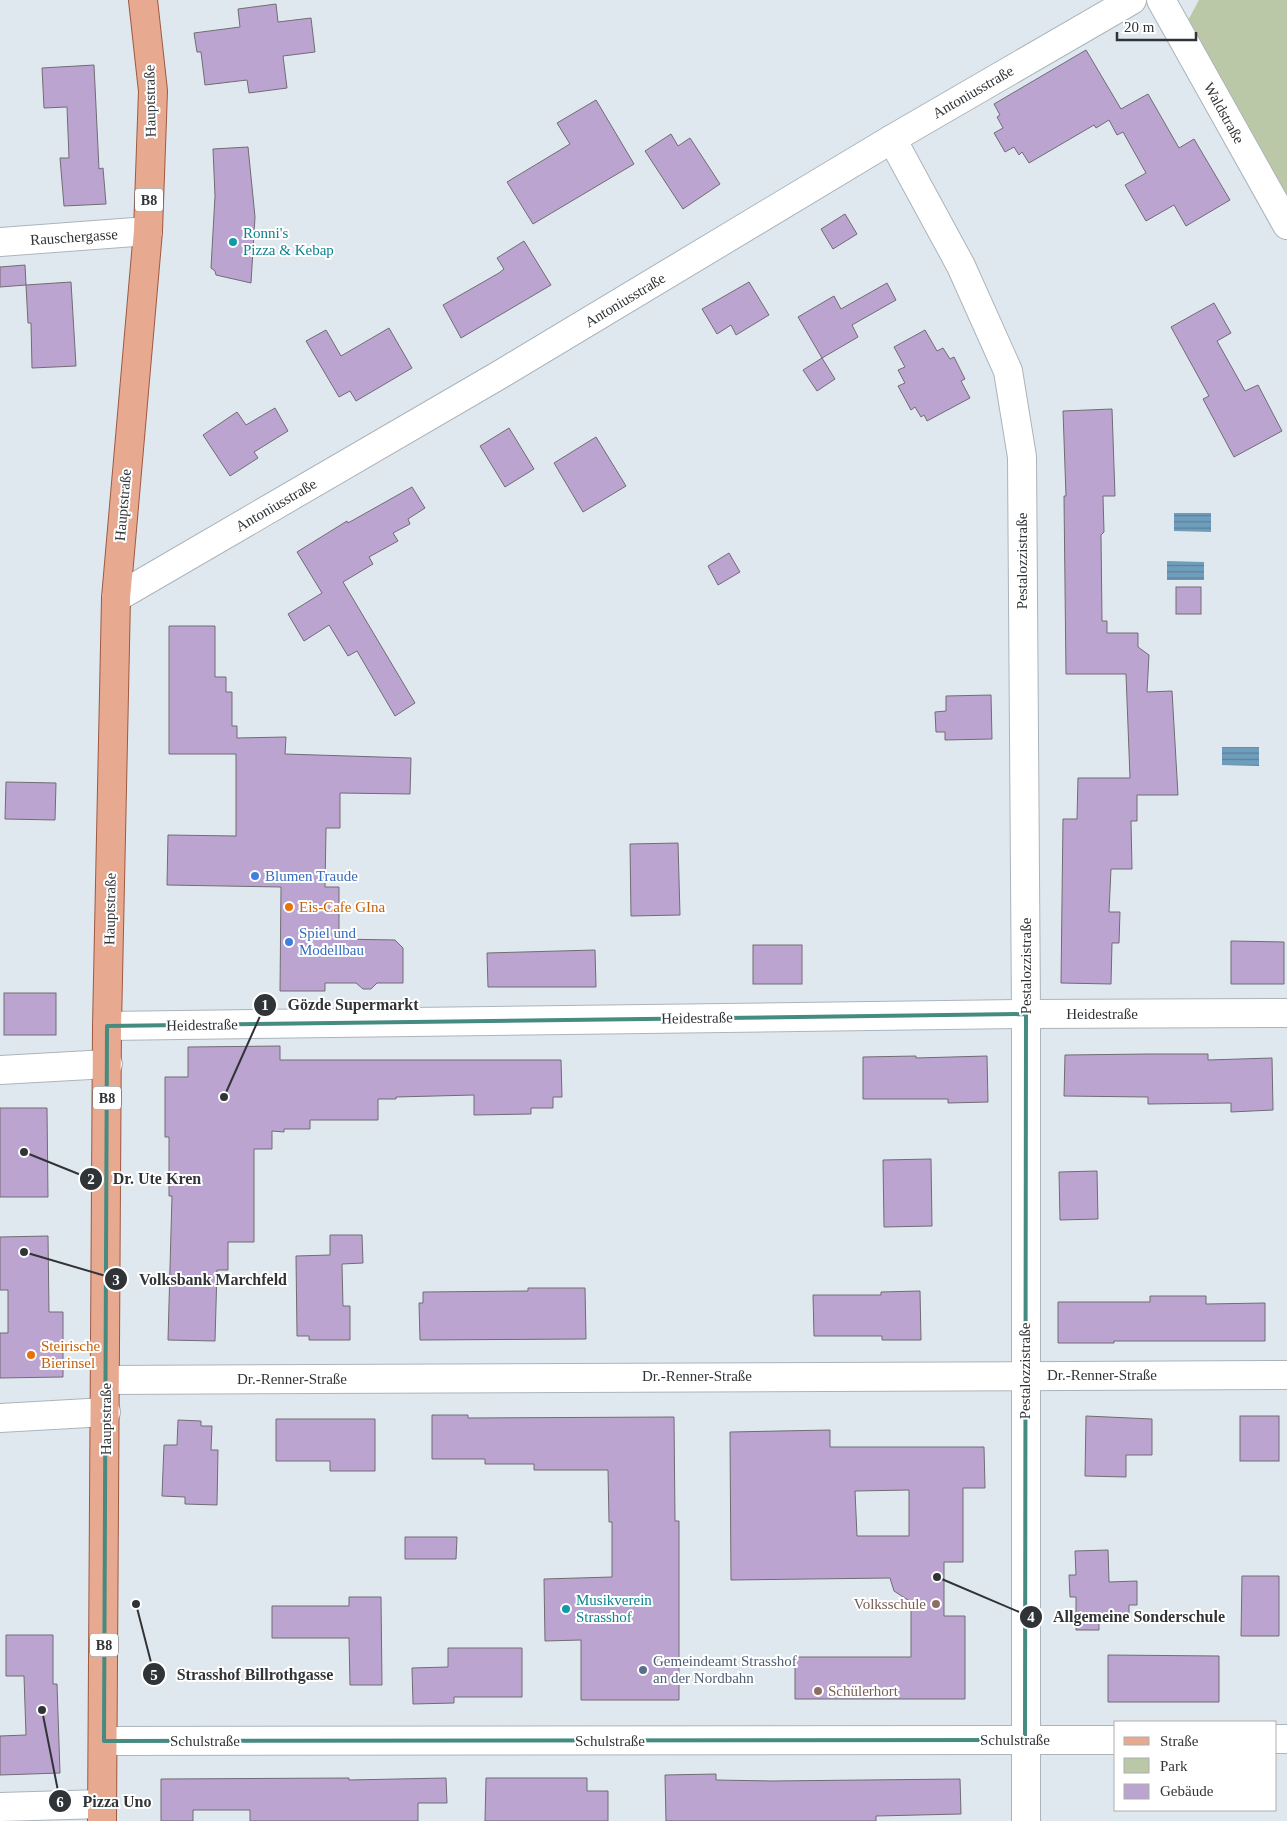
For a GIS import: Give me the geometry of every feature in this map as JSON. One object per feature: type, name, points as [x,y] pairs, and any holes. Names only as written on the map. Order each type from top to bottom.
[{"type":"main road","name":"Hauptstraße","points":[[102,1813],[104,1741],[107,1026],[116,598],[148,231],[153,91],[143,0]]},
{"type":"street","name":"Antoniusstraße","points":[[116,598],[501,374],[892,138],[1132,0]]},
{"type":"street","name":"Waldstraße","points":[[1161,0],[1287,226]]},
{"type":"street","name":"Pestalozzistraße","points":[[892,138],[961,266],[1008,371],[1022,457],[1026,1014],[1026,1821]]},
{"type":"street","name":"Rauschergasse","points":[[0,242],[148,231]]},
{"type":"street","name":"Heidestraße","points":[[107,1026],[1026,1014],[1287,1013]]},
{"type":"street","points":[[0,1070],[108,1064]]},
{"type":"street","name":"Dr.-Renner-Straße","points":[[106,1380],[1287,1375]]},
{"type":"street","points":[[0,1418],[106,1412]]},
{"type":"street","name":"Schulstraße","points":[[104,1741],[1114,1740]]},
{"type":"street","points":[[0,1806],[102,1813]]},
{"type":"highlighted area","points":[[1026,1014],[1025,1740],[104,1741],[107,1026]]},
{"type":"green space","points":[[1199,0],[1287,0],[1287,203],[1186,24]]},
{"type":"water","points":[[1174,513],[1211,513],[1211,532],[1174,531]]},
{"type":"water","points":[[1167,561],[1204,562],[1204,580],[1167,580]]},
{"type":"water","points":[[1222,747],[1259,747],[1259,766],[1222,765]]},
{"type":"building","points":[[276,4],[278,22],[311,18],[315,52],[283,56],[287,88],[249,93],[247,80],[205,85],[201,52],[197,52],[194,33],[240,27],[238,9]]},
{"type":"building","points":[[1086,50],[1121,109],[1148,94],[1179,148],[1194,139],[1230,200],[1186,226],[1174,205],[1146,221],[1125,185],[1146,173],[1123,132],[1117,135],[1109,120],[1096,128],[1094,125],[1029,163],[1022,152],[1019,155],[1014,147],[1005,152],[994,133],[1003,128],[997,117],[1000,115],[994,104]]},
{"type":"building","points":[[94,65],[99,169],[103,168],[106,204],[64,206],[60,158],[69,158],[67,107],[44,108],[42,68]]},
{"type":"building","points":[[596,100],[634,164],[533,224],[507,182],[570,144],[557,123]]},
{"type":"building","points":[[671,134],[678,146],[690,138],[720,184],[683,209],[645,151]]},
{"type":"building","points":[[248,147],[255,217],[251,283],[216,275],[215,271],[211,268],[215,196],[213,149]]},
{"type":"building","points":[[845,214],[857,234],[833,249],[821,229]]},
{"type":"building","points":[[524,241],[551,285],[461,338],[443,305],[499,273],[504,269],[497,258]]},
{"type":"building","points":[[25,265],[26,285],[0,287],[0,267]]},
{"type":"building","points":[[71,282],[76,366],[32,368],[31,323],[28,323],[26,285]]},
{"type":"building","points":[[749,282],[769,315],[736,335],[731,325],[717,334],[702,309]]},
{"type":"building","points":[[887,283],[896,300],[852,325],[858,337],[822,358],[798,317],[834,296],[841,309]]},
{"type":"building","points":[[1214,303],[1231,333],[1217,341],[1245,391],[1258,385],[1282,431],[1234,457],[1203,399],[1209,396],[1171,327]]},
{"type":"building","points":[[389,328],[412,368],[356,401],[350,391],[339,397],[306,341],[326,330],[341,356]]},
{"type":"building","points":[[925,330],[937,351],[943,348],[950,359],[954,357],[965,379],[961,381],[970,398],[927,421],[924,415],[921,417],[915,407],[911,410],[898,386],[905,383],[898,370],[905,367],[894,347]]},
{"type":"building","points":[[822,358],[835,379],[817,391],[803,370]]},
{"type":"building","points":[[275,408],[288,431],[254,452],[258,458],[230,476],[203,435],[237,412],[246,425]]},
{"type":"building","points":[[1112,409],[1115,496],[1103,496],[1104,532],[1101,535],[1102,621],[1107,621],[1107,633],[1138,633],[1138,647],[1149,655],[1147,692],[1172,691],[1178,795],[1137,795],[1137,821],[1131,821],[1132,869],[1111,869],[1109,912],[1120,912],[1119,943],[1112,943],[1111,984],[1061,983],[1063,819],[1077,819],[1078,778],[1130,778],[1126,674],[1066,674],[1064,496],[1066,496],[1063,411]]},
{"type":"building","points":[[509,428],[534,469],[505,487],[480,446]]},
{"type":"building","points":[[596,437],[626,486],[583,512],[554,463]]},
{"type":"building","points":[[412,487],[425,508],[408,519],[410,524],[393,533],[398,541],[369,557],[373,564],[343,582],[415,703],[395,716],[357,651],[348,656],[329,625],[304,641],[288,614],[322,593],[297,552],[347,521],[348,523]]},
{"type":"building","points":[[729,553],[740,572],[718,585],[708,566]]},
{"type":"building","points":[[1176,587],[1201,587],[1201,614],[1176,614]]},
{"type":"building","points":[[169,626],[215,626],[215,677],[226,677],[226,692],[232,692],[232,726],[237,726],[237,738],[286,737],[285,754],[411,758],[410,794],[340,793],[340,828],[326,828],[325,887],[339,887],[339,939],[395,940],[403,948],[403,983],[377,983],[371,989],[363,989],[356,983],[325,983],[325,991],[280,991],[281,887],[167,885],[168,835],[236,836],[236,754],[169,754]]},
{"type":"building","points":[[991,695],[992,739],[945,740],[945,732],[936,732],[935,712],[946,711],[946,696]]},
{"type":"building","points":[[6,782],[56,783],[55,820],[5,819]]},
{"type":"building","points":[[678,843],[680,915],[631,916],[630,844]]},
{"type":"building","points":[[1231,941],[1284,942],[1284,984],[1231,984]]},
{"type":"building","points":[[753,945],[802,945],[802,984],[753,984]]},
{"type":"building","points":[[595,950],[596,987],[488,987],[487,953]]},
{"type":"building","points":[[4,993],[56,993],[56,1035],[4,1035]]},
{"type":"building","points":[[280,1046],[280,1060],[561,1060],[562,1097],[553,1097],[553,1108],[531,1108],[531,1114],[474,1115],[474,1095],[378,1099],[378,1120],[310,1120],[310,1129],[284,1129],[284,1132],[272,1131],[272,1149],[254,1149],[254,1242],[228,1242],[228,1270],[217,1270],[215,1341],[168,1340],[172,1196],[169,1196],[169,1137],[165,1137],[165,1077],[188,1077],[188,1047]]},
{"type":"building","points":[[1208,1054],[1208,1060],[1272,1058],[1273,1110],[1231,1112],[1231,1103],[1148,1104],[1148,1097],[1064,1096],[1065,1055]]},
{"type":"building","points":[[916,1056],[916,1058],[987,1056],[988,1102],[948,1103],[948,1099],[863,1099],[863,1057]]},
{"type":"building","points":[[0,1108],[47,1108],[48,1197],[0,1197]]},
{"type":"building","points":[[931,1159],[932,1226],[884,1227],[883,1160]]},
{"type":"building","points":[[1097,1171],[1098,1219],[1060,1220],[1059,1172]]},
{"type":"building","points":[[330,1235],[362,1235],[363,1263],[342,1264],[343,1306],[350,1306],[350,1340],[309,1340],[309,1336],[297,1336],[296,1256],[330,1255]]},
{"type":"building","points":[[48,1236],[49,1312],[63,1312],[63,1377],[0,1378],[0,1333],[8,1333],[8,1290],[0,1290],[0,1237]]},
{"type":"building","points":[[528,1288],[585,1288],[586,1339],[420,1340],[419,1303],[423,1303],[423,1292],[528,1291]]},
{"type":"building","points":[[920,1291],[921,1340],[882,1340],[882,1336],[814,1336],[813,1295],[881,1295],[881,1292]]},
{"type":"building","points":[[1150,1296],[1206,1296],[1206,1304],[1265,1303],[1265,1341],[1058,1343],[1058,1302],[1150,1302]]},
{"type":"building","points":[[432,1415],[468,1415],[468,1418],[674,1417],[675,1521],[679,1521],[679,1700],[581,1700],[581,1640],[545,1641],[544,1579],[612,1577],[612,1522],[609,1522],[608,1470],[534,1470],[534,1464],[485,1464],[485,1459],[432,1459]]},
{"type":"building","points":[[1086,1416],[1152,1419],[1152,1455],[1126,1455],[1126,1477],[1085,1476]]},
{"type":"building","points":[[1240,1416],[1279,1416],[1279,1461],[1240,1461]]},
{"type":"building","points":[[276,1419],[375,1419],[375,1471],[330,1471],[330,1461],[276,1461]]},
{"type":"building","points":[[178,1420],[201,1421],[201,1426],[212,1426],[211,1450],[218,1450],[217,1505],[185,1504],[185,1497],[162,1496],[164,1445],[177,1445]]},
{"type":"building","points":[[830,1430],[830,1447],[984,1447],[985,1488],[963,1488],[963,1562],[944,1562],[944,1616],[965,1616],[965,1699],[795,1699],[795,1657],[911,1657],[911,1602],[894,1591],[890,1578],[731,1580],[730,1432]],"holes":[[[909,1490],[909,1536],[857,1536],[855,1491]]]},
{"type":"building","points":[[405,1537],[457,1537],[456,1559],[405,1559]]},
{"type":"building","points":[[1108,1550],[1109,1582],[1137,1581],[1137,1605],[1129,1605],[1129,1614],[1099,1614],[1099,1630],[1076,1630],[1076,1597],[1070,1597],[1069,1575],[1076,1575],[1075,1551]]},
{"type":"building","points":[[1242,1576],[1279,1576],[1279,1636],[1241,1636]]},
{"type":"building","points":[[349,1597],[381,1597],[382,1685],[350,1685],[349,1638],[272,1638],[272,1606],[349,1606]]},
{"type":"building","points":[[6,1635],[53,1635],[53,1684],[57,1684],[60,1773],[0,1775],[0,1736],[26,1735],[24,1676],[6,1676]]},
{"type":"building","points":[[448,1648],[522,1648],[522,1697],[454,1697],[454,1703],[413,1704],[412,1668],[448,1667]]},
{"type":"building","points":[[1108,1655],[1219,1656],[1219,1702],[1108,1702]]},
{"type":"building","points":[[716,1774],[716,1780],[960,1779],[961,1814],[876,1816],[876,1821],[666,1821],[665,1775]]},
{"type":"building","points":[[349,1778],[349,1780],[446,1778],[447,1803],[418,1803],[418,1821],[250,1821],[250,1810],[193,1810],[193,1821],[161,1821],[161,1779]]},
{"type":"building","points":[[486,1778],[587,1778],[587,1791],[608,1791],[608,1821],[485,1821]]},
{"type":"place","name":"Ronni's Pizza & Kebap","points":[[233,242]]},
{"type":"place","name":"Blumen Traude","points":[[255,876]]},
{"type":"place","name":"Eis-Cafe GIna","points":[[289,907]]},
{"type":"place","name":"Spiel und Modellbau","points":[[289,942]]},
{"type":"place","name":"Gözde Supermarkt","points":[[224,1097]]},
{"type":"place","name":"Dr. Ute Kren","points":[[24,1152]]},
{"type":"place","name":"Volksbank Marchfeld","points":[[24,1252]]},
{"type":"place","name":"Steirische Bierinsel","points":[[31,1355]]},
{"type":"place","name":"Allgemeine Sonderschule","points":[[937,1577]]},
{"type":"place","name":"Strasshof Billrothgasse","points":[[136,1604]]},
{"type":"place","name":"Volksschule","points":[[936,1604]]},
{"type":"place","name":"Musikverein Strasshof","points":[[566,1609]]},
{"type":"place","name":"Gemeindeamt Strasshof an der Nordbahn","points":[[643,1670]]},
{"type":"place","name":"Schülerhort","points":[[818,1691]]},
{"type":"place","name":"Pizza Uno","points":[[42,1710]]}]
